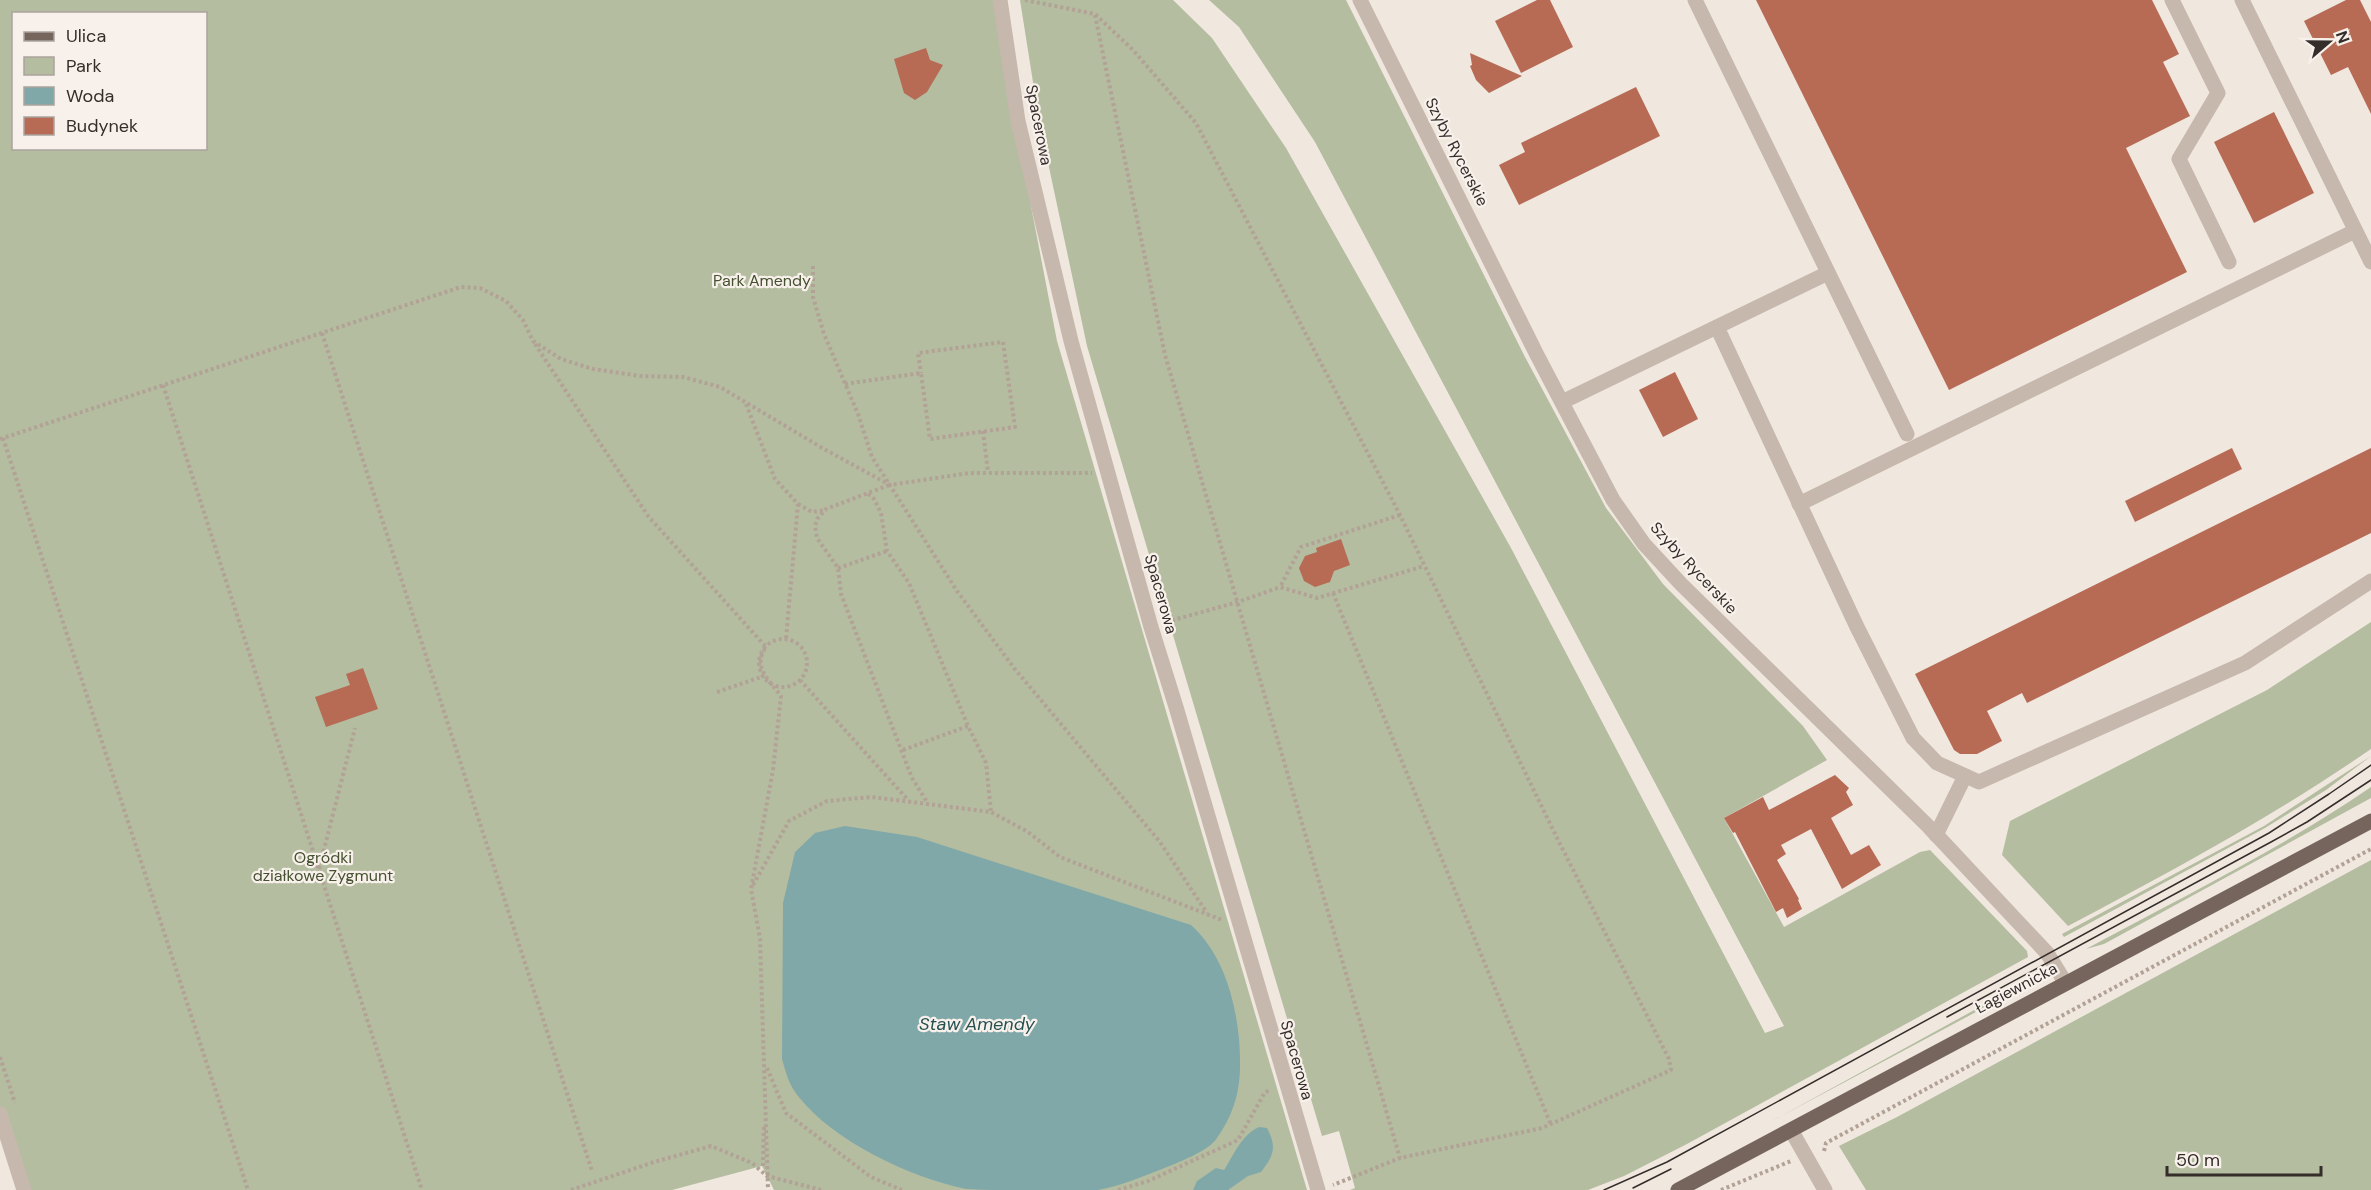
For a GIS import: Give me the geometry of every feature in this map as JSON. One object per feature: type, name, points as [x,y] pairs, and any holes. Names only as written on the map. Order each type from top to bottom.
[{"type":"main road","name":"Łagiewnicka","points":[[1678,1190],[2371,821]]},
{"type":"street","name":"Spacerowa","points":[[1000,0],[1018,121],[1071,340],[1107,473],[1286,1086],[1324,1188]]},
{"type":"street","name":"Szyby Rycerskie","points":[[1360,0],[1613,500],[1644,544],[1681,584],[1936,835],[2048,953],[2065,982]]},
{"type":"street","points":[[1695,0],[1907,434]]},
{"type":"street","points":[[2172,0],[2218,93],[2180,159],[2229,262]]},
{"type":"street","points":[[2242,0],[2371,262]]},
{"type":"street","points":[[1799,504],[2355,231]]},
{"type":"street","points":[[1562,402],[1828,273]]},
{"type":"street","points":[[1717,327],[1857,627],[1913,738],[1937,763],[1979,782],[2245,663],[2371,581]]},
{"type":"street","points":[[1936,835],[1965,776]]},
{"type":"street","points":[[0,1114],[24,1190]]},
{"type":"street","points":[[1791,1130],[1821,1188]]},
{"type":"path","points":[[1025,0],[1095,14],[1132,50],[1196,123],[1400,515],[1562,848],[1669,1059],[1671,1070],[1551,1125],[1400,1158],[1324,1188]]},
{"type":"path","points":[[1095,14],[1165,355],[1400,1158]]},
{"type":"path","points":[[813,266],[813,297],[824,334],[872,457],[964,601],[1014,668],[1160,842],[1207,913]]},
{"type":"path","points":[[248,1190],[1,439],[461,287],[480,288],[506,301],[523,320],[533,341],[648,516],[766,647]]},
{"type":"path","points":[[322,333],[592,1171]]},
{"type":"path","points":[[533,341],[561,359],[593,369],[640,376],[683,377],[720,387],[890,485]]},
{"type":"path","points":[[1003,342],[1015,427],[930,439],[921,373],[918,353],[1003,342]]},
{"type":"path","points":[[845,384],[921,373]]},
{"type":"path","points":[[163,385],[422,1190]]},
{"type":"path","points":[[746,403],[775,479],[798,504],[812,512],[890,485],[969,473],[1107,473]]},
{"type":"path","points":[[983,431],[988,473]]},
{"type":"path","points":[[867,493],[873,498],[880,513],[887,551],[909,583],[968,726],[986,763],[991,812]]},
{"type":"path","points":[[786,639],[798,504]]},
{"type":"path","points":[[826,509],[817,519],[815,526],[817,538],[838,568],[841,594],[912,778],[927,803]]},
{"type":"path","points":[[1280,587],[1301,547],[1400,515]]},
{"type":"path","points":[[838,568],[887,551]]},
{"type":"path","points":[[1151,627],[1238,602],[1280,587],[1317,598],[1424,566]]},
{"type":"path","points":[[1333,593],[1551,1125]]},
{"type":"path","points":[[768,1190],[766,1066],[761,1018],[760,939],[751,888],[776,749],[780,696],[764,676],[760,658],[772,642],[786,639],[794,642],[804,652],[807,667],[800,680],[786,687],[771,683]]},
{"type":"path","points":[[717,692],[764,676]]},
{"type":"path","points":[[800,680],[909,801]]},
{"type":"path","points":[[903,750],[968,726]]},
{"type":"path","points":[[319,869],[355,728]]},
{"type":"path","points":[[751,888],[789,821],[827,801],[872,797],[991,812],[1028,832],[1060,857],[1207,913],[1241,929]]},
{"type":"path","points":[[1825,1146],[1826,1143],[2371,849]]},
{"type":"path","points":[[762,1166],[766,1066]]},
{"type":"path","points":[[766,1066],[786,1113],[871,1177],[902,1190]]},
{"type":"path","points":[[1118,1190],[1148,1181],[1238,1140],[1265,1092],[1286,1086]]},
{"type":"path","points":[[570,1190],[711,1146],[752,1163],[767,1176],[821,1190]]},
{"type":"path","points":[[1721,1190],[1806,1157]]},
{"type":"green space","points":[[0,0],[997,0],[1014,118],[1057,341],[1307,1190],[774,1190],[762,1166],[672,1190],[24,1190],[0,1114]]},
{"type":"green space","points":[[1020,0],[1173,0],[1212,38],[1286,148],[1511,548],[1765,1033],[1784,1026],[1315,142],[1239,27],[1209,0],[1346,0],[1525,357],[1606,508],[1663,584],[1803,726],[1827,760],[1724,818],[1784,927],[1920,852],[1930,850],[2027,951],[2028,957],[1687,1144],[1624,1176],[1588,1190],[1350,1190],[1355,1188],[1339,1131],[1322,1136],[1087,346],[1039,120]]},
{"type":"green space","points":[[2371,622],[2371,749],[2334,774],[2260,820],[2068,926],[2002,855],[2010,821],[2267,690]]},
{"type":"green space","points":[[2371,756],[2326,790],[2265,828],[2064,937],[2062,934],[2264,826]]},
{"type":"green space","points":[[2371,787],[2371,798],[2104,944],[2086,949],[2267,852]]},
{"type":"green space","points":[[2371,860],[2371,1190],[1866,1190],[1839,1146],[1897,1117]]},
{"type":"green space","points":[[2027,980],[2019,989],[1772,1121],[2020,985]]},
{"type":"water","name":"Staw Amendy","points":[[845,826],[917,837],[1191,925],[1202,936],[1219,962],[1234,1007],[1239,1039],[1240,1066],[1235,1102],[1225,1126],[1213,1143],[1176,1163],[1131,1181],[1098,1190],[966,1189],[921,1176],[874,1155],[813,1113],[792,1088],[782,1059],[783,903],[795,852],[815,833]]},
{"type":"water","points":[[1259,1127],[1267,1128],[1273,1146],[1269,1161],[1261,1172],[1248,1176],[1228,1190],[1193,1190],[1197,1181],[1216,1168],[1224,1170],[1247,1135]]},
{"type":"building","points":[[1537,0],[1550,0],[1573,47],[1521,73],[1495,21]]},
{"type":"building","points":[[1756,0],[2152,0],[2179,54],[2163,62],[2190,116],[2126,148],[2187,272],[1949,390]]},
{"type":"building","points":[[2346,0],[2360,0],[2371,22],[2371,114],[2348,67],[2331,75],[2304,21]]},
{"type":"building","points":[[926,48],[930,60],[943,65],[927,92],[915,100],[904,93],[894,59]]},
{"type":"building","points":[[1470,53],[1522,76],[1489,93],[1476,80],[1470,66],[1472,65]]},
{"type":"building","points":[[1636,87],[1660,136],[1519,205],[1499,165],[1525,152],[1521,143]]},
{"type":"building","points":[[2274,112],[2314,193],[2254,223],[2214,142]]},
{"type":"building","points":[[1675,372],[1698,419],[1663,437],[1639,390]]},
{"type":"building","points":[[2232,448],[2242,469],[2135,522],[2125,501]]},
{"type":"building","points":[[2371,448],[2371,533],[2027,703],[2022,693],[1987,711],[2002,741],[1977,754],[1960,754],[1954,750],[1915,674]]},
{"type":"building","points":[[1341,539],[1350,565],[1334,571],[1330,582],[1315,587],[1304,581],[1299,568],[1305,556],[1317,552],[1316,548]]},
{"type":"building","points":[[363,668],[378,709],[326,727],[315,697],[350,685],[346,674]]},
{"type":"building","points":[[1835,775],[1849,788],[1846,792],[1853,805],[1831,818],[1851,855],[1869,845],[1881,865],[1842,889],[1811,829],[1781,845],[1786,854],[1777,860],[1799,899],[1802,909],[1787,918],[1783,908],[1776,912],[1735,832],[1733,833],[1724,818],[1763,797],[1769,810]]},
{"type":"tram line","points":[[1604,1190],[1667,1162],[2269,833],[2371,765]]},
{"type":"tram line","points":[[1947,1017],[2307,822],[2371,780]]},
{"type":"tram line","points":[[1633,1188],[1671,1169]]},
{"type":"park label","name":"Park Amendy","points":[[762,280]]},
{"type":"park label","name":"Ogródki działkowe Zygmunt","points":[[323,866]]}]
